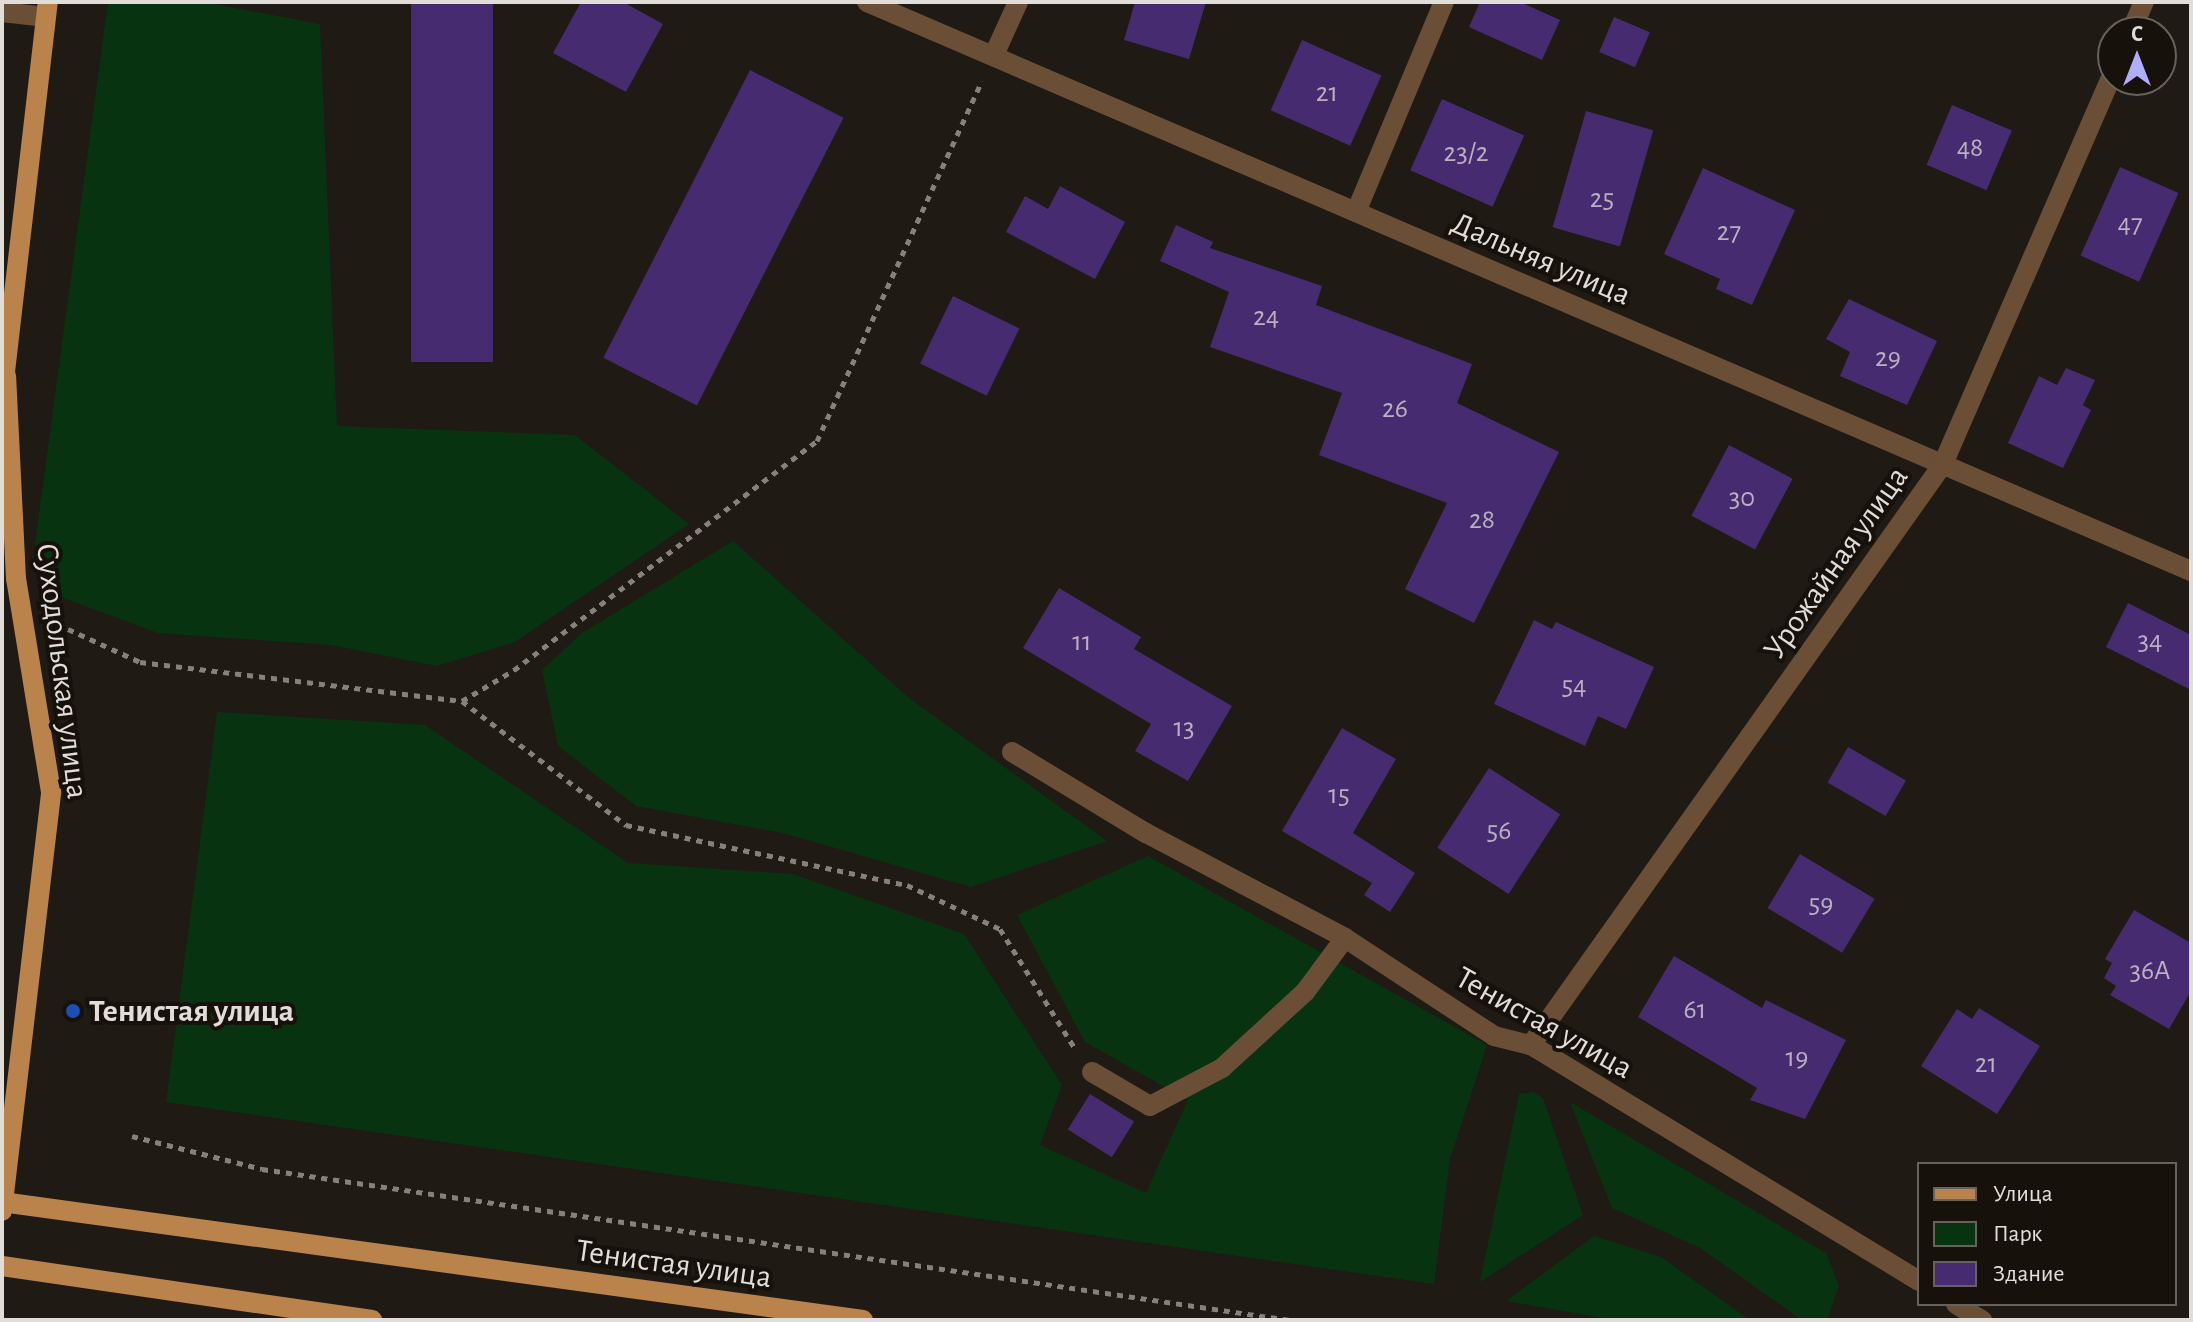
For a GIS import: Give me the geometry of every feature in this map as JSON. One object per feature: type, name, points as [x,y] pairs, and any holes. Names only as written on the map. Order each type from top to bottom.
[{"type":"main road","name":"Суходольская улица","points":[[2,1205],[51,792],[16,579],[4,387],[47,10]]},
{"type":"main road","name":"Тенистая улица","points":[[2,1205],[863,1320]]},
{"type":"main road","points":[[2,1266],[372,1320]]},
{"type":"street","name":"Дальняя улица","points":[[867,2],[2191,571]]},
{"type":"street","points":[[994,55],[1018,2]]},
{"type":"street","points":[[1356,212],[1444,2]]},
{"type":"street","points":[[2,12],[47,10]]},
{"type":"street","name":"Урожайная улица","points":[[1531,1045],[1943,464],[2103,96]]},
{"type":"street","name":"Тенистая улица","points":[[1012,752],[1146,833],[1345,938],[1494,1036],[1531,1045],[1917,1280]]},
{"type":"street","points":[[1092,1072],[1150,1106],[1222,1068],[1305,992],[1345,938]]},
{"type":"street","points":[[1959,1306],[1982,1320]]},
{"type":"path","points":[[462,701],[514,670],[817,441],[994,55]]},
{"type":"path","points":[[68,629],[140,662],[462,701],[626,825],[907,885],[1000,929],[1036,996],[1092,1072]]},
{"type":"path","points":[[132,1136],[262,1169],[1290,1320]]},
{"type":"green space","points":[[108,2],[203,2],[320,24],[337,426],[575,435],[689,524],[515,642],[437,666],[331,645],[158,633],[50,593],[35,544]]},
{"type":"green space","points":[[733,541],[909,698],[1107,841],[971,887],[783,833],[636,806],[558,746],[542,670],[582,633]]},
{"type":"green space","points":[[217,712],[425,725],[628,863],[793,874],[964,934],[1062,1085],[1040,1145],[1146,1193],[1188,1100],[1085,1042],[1017,915],[1148,856],[1487,1045],[1450,1159],[1434,1284],[166,1102]]},
{"type":"green space","points":[[1533,1092],[1543,1098],[1583,1215],[1480,1282],[1519,1094]]},
{"type":"green space","points":[[1570,1102],[1826,1253],[1839,1286],[1827,1320],[1802,1320],[1700,1248],[1612,1208]]},
{"type":"green space","points":[[1594,1236],[1661,1257],[1750,1320],[1615,1320],[1506,1301]]},
{"type":"building","points":[[411,2],[493,2],[493,362],[411,362]]},
{"type":"building","points":[[581,2],[623,2],[663,24],[626,92],[553,53]]},
{"type":"building","points":[[1135,2],[1206,2],[1189,59],[1124,40]]},
{"type":"building","points":[[1480,2],[1520,2],[1560,20],[1542,60],[1469,27]]},
{"type":"building","points":[[1614,17],[1650,32],[1635,67],[1599,52]]},
{"type":"building","points":[[1302,40],[1381,75],[1350,146],[1271,110]]},
{"type":"building","points":[[750,70],[844,118],[697,405],[603,358]]},
{"type":"building","points":[[1442,99],[1524,136],[1492,207],[1410,170]]},
{"type":"building","points":[[1952,105],[2012,130],[1986,190],[1927,165]]},
{"type":"building","points":[[1586,111],[1653,130],[1620,247],[1553,227]]},
{"type":"building","points":[[2120,167],[2178,193],[2139,282],[2081,256]]},
{"type":"building","points":[[1703,168],[1795,210],[1752,305],[1716,289],[1720,279],[1664,254]]},
{"type":"building","points":[[1060,186],[1125,222],[1095,279],[1006,232],[1025,196],[1048,209]]},
{"type":"building","points":[[1176,225],[1213,242],[1210,248],[1322,286],[1316,305],[1472,364],[1457,403],[1559,452],[1474,623],[1405,589],[1447,503],[1319,455],[1342,393],[1210,347],[1229,292],[1160,261]]},
{"type":"building","points":[[953,296],[1020,328],[987,396],[920,363]]},
{"type":"building","points":[[1849,299],[1937,341],[1907,405],[1840,376],[1850,352],[1826,339]]},
{"type":"building","points":[[2066,368],[2095,380],[2083,405],[2091,410],[2063,468],[2008,443],[2039,376],[2057,385]]},
{"type":"building","points":[[1729,445],[1793,479],[1755,549],[1691,516]]},
{"type":"building","points":[[1059,588],[1141,637],[1134,649],[1232,706],[1188,781],[1135,751],[1151,724],[1023,648]]},
{"type":"building","points":[[2128,603],[2191,635],[2191,690],[2106,647]]},
{"type":"building","points":[[1534,620],[1552,629],[1556,622],[1654,667],[1626,729],[1598,716],[1585,746],[1494,704]]},
{"type":"building","points":[[1342,728],[1396,759],[1353,833],[1415,873],[1390,912],[1364,895],[1372,883],[1282,831]]},
{"type":"building","points":[[1848,747],[1906,780],[1886,816],[1828,783]]},
{"type":"building","points":[[1489,768],[1560,814],[1509,894],[1437,848]]},
{"type":"building","points":[[1800,854],[1875,899],[1842,953],[1768,908]]},
{"type":"building","points":[[2134,910],[2191,943],[2191,991],[2169,1029],[2110,995],[2116,986],[2104,978],[2112,963],[2105,959]]},
{"type":"building","points":[[1674,956],[1762,1008],[1766,1000],[1846,1040],[1805,1119],[1750,1100],[1757,1088],[1638,1017]]},
{"type":"building","points":[[1979,1008],[2040,1046],[1997,1114],[1921,1066],[1957,1009],[1972,1019]]},
{"type":"building","points":[[1090,1094],[1134,1122],[1112,1157],[1068,1130]]},
{"type":"place","name":"Тенистая улица","points":[[73,1011]]}]
